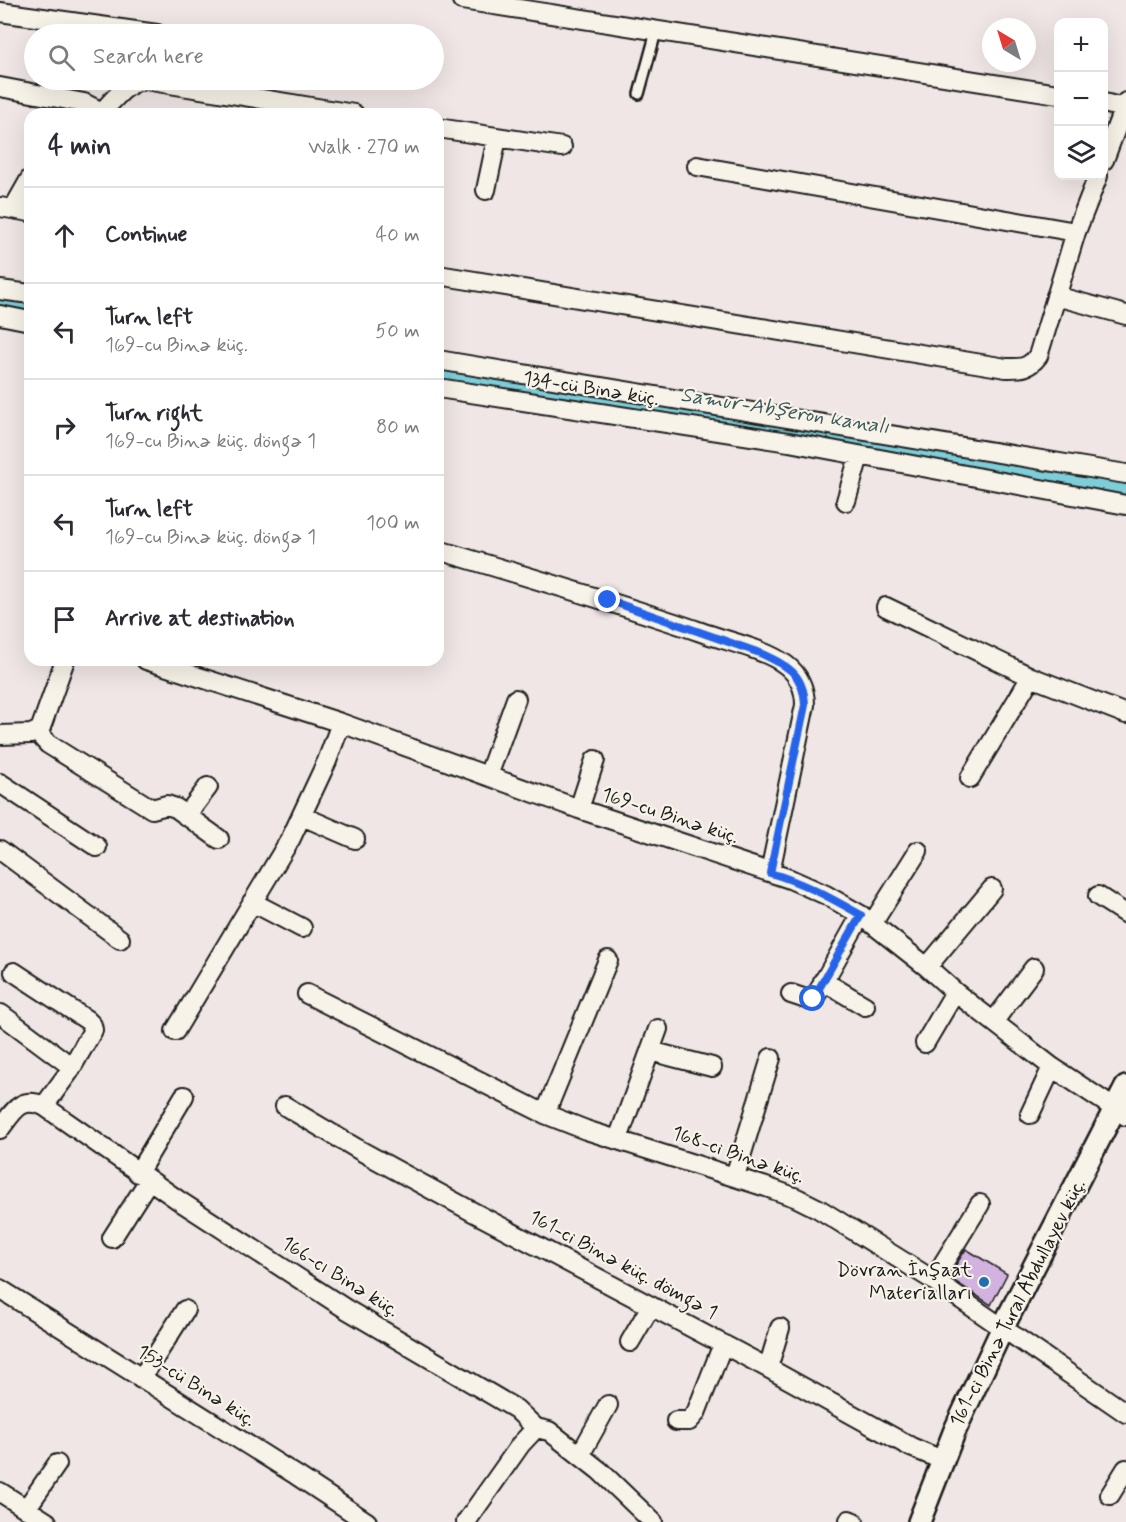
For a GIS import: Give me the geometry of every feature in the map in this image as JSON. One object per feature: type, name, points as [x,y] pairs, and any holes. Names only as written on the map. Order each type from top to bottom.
[{"type":"street","points":[[462,0],[1054,93]]},
{"type":"street","points":[[0,12],[86,24]]},
{"type":"street","points":[[0,87],[84,104],[92,108]]},
{"type":"street","points":[[106,108],[124,90]]},
{"type":"street","points":[[206,90],[317,108]]},
{"type":"street","points":[[1108,103],[1125,105],[1108,150]]},
{"type":"street","points":[[444,129],[562,147]]},
{"type":"street","points":[[486,190],[497,138]]},
{"type":"street","points":[[697,166],[1076,232]]},
{"type":"street","points":[[444,276],[1006,368],[1022,368],[1031,365],[1038,356],[1076,232],[1096,180]]},
{"type":"street","points":[[14,209],[24,190]]},
{"type":"street","points":[[0,290],[24,293]]},
{"type":"street","points":[[1056,296],[1124,310]]},
{"type":"street","points":[[0,315],[24,320]]},
{"type":"street","points":[[444,361],[1126,474]]},
{"type":"street","name":"134-cü Binə küç.","points":[[444,389],[789,442],[1126,505]]},
{"type":"street","points":[[846,501],[859,456]]},
{"type":"street","points":[[444,552],[618,603],[760,653],[784,664],[794,673],[805,690],[805,705],[770,873]]},
{"type":"street","points":[[886,607],[1031,677],[1126,714]]},
{"type":"street","points":[[0,735],[37,732],[42,725],[63,666]]},
{"type":"street","name":"169-cu Binə küç.","points":[[165,666],[341,723],[579,809],[790,879],[826,895],[866,920],[1052,1067],[1121,1113]]},
{"type":"street","points":[[970,778],[1031,677]]},
{"type":"street","points":[[488,776],[516,699]]},
{"type":"street","points":[[175,1031],[291,838],[327,760],[341,723]]},
{"type":"street","points":[[37,732],[48,744],[152,809],[167,805],[219,839]]},
{"type":"street","points":[[579,809],[595,760]]},
{"type":"street","points":[[0,783],[98,847]]},
{"type":"street","points":[[186,816],[208,787]]},
{"type":"street","points":[[302,816],[355,839]]},
{"type":"street","points":[[0,850],[120,939]]},
{"type":"street","points":[[791,994],[809,1000],[813,999],[866,920],[918,851]]},
{"type":"street","points":[[927,967],[992,889]]},
{"type":"street","points":[[1098,896],[1126,914]]},
{"type":"street","points":[[252,902],[302,928]]},
{"type":"street","points":[[545,1114],[608,960]]},
{"type":"street","points":[[994,1021],[1034,968]]},
{"type":"street","points":[[0,1129],[14,1111],[25,1102],[33,1101],[44,1107],[72,1067],[93,1030],[87,1020],[14,972]]},
{"type":"street","points":[[823,981],[865,1006]]},
{"type":"street","points":[[925,1043],[955,992]]},
{"type":"street","name":"168-ci Binə küç.","points":[[307,994],[545,1114],[586,1130],[735,1176],[797,1198],[819,1209],[933,1280],[1126,1413]]},
{"type":"street","points":[[1,1014],[72,1067]]},
{"type":"street","points":[[618,1139],[658,1029]]},
{"type":"street","points":[[650,1051],[712,1067]]},
{"type":"street","points":[[735,1176],[771,1058]]},
{"type":"street","points":[[1030,1114],[1052,1067]]},
{"type":"street","name":"161-ci Binə Tural Abdullayev küç.","points":[[919,1522],[942,1460],[1003,1327],[1121,1113],[1126,1087]]},
{"type":"street","points":[[112,1238],[184,1096]]},
{"type":"street","name":"161-ci Binə küç. dömgə 1","points":[[285,1106],[361,1151],[768,1368],[911,1448],[942,1460]]},
{"type":"street","name":"166-cı Binə küç.","points":[[44,1107],[143,1176],[356,1315],[516,1409],[536,1428],[549,1431],[618,1488],[653,1522]]},
{"type":"street","points":[[933,1280],[980,1204]]},
{"type":"street","name":"153-cü Binə küç.","points":[[0,1289],[367,1522]]},
{"type":"street","points":[[630,1342],[651,1306]]},
{"type":"street","points":[[141,1379],[185,1310]]},
{"type":"street","points":[[768,1368],[780,1328]]},
{"type":"street","points":[[676,1421],[690,1421],[696,1413],[723,1344]]},
{"type":"street","points":[[580,1455],[608,1404]]},
{"type":"street","points":[[466,1522],[521,1444],[536,1428]]},
{"type":"street","points":[[26,1509],[57,1464]]},
{"type":"street","points":[[1110,1495],[1126,1469]]},
{"type":"street","points":[[0,1492],[47,1522]]},
{"type":"lane","points":[[639,94],[656,32]]},
{"type":"building","points":[[966,1249],[1007,1274],[991,1305],[948,1277]]},
{"type":"waterway","name":"Samur-Abşeron kanalı","points":[[0,303],[24,307]]},
{"type":"waterway","name":"Samur-Abşeron kanalı","points":[[444,376],[1126,488]]},
{"type":"place","name":"Dövran İnşaat Materialları","points":[[984,1282]]},
{"type":"route","points":[[608,600],[760,653],[784,664],[794,673],[805,690],[805,705],[770,873],[826,895],[861,915],[813,999]]}]
